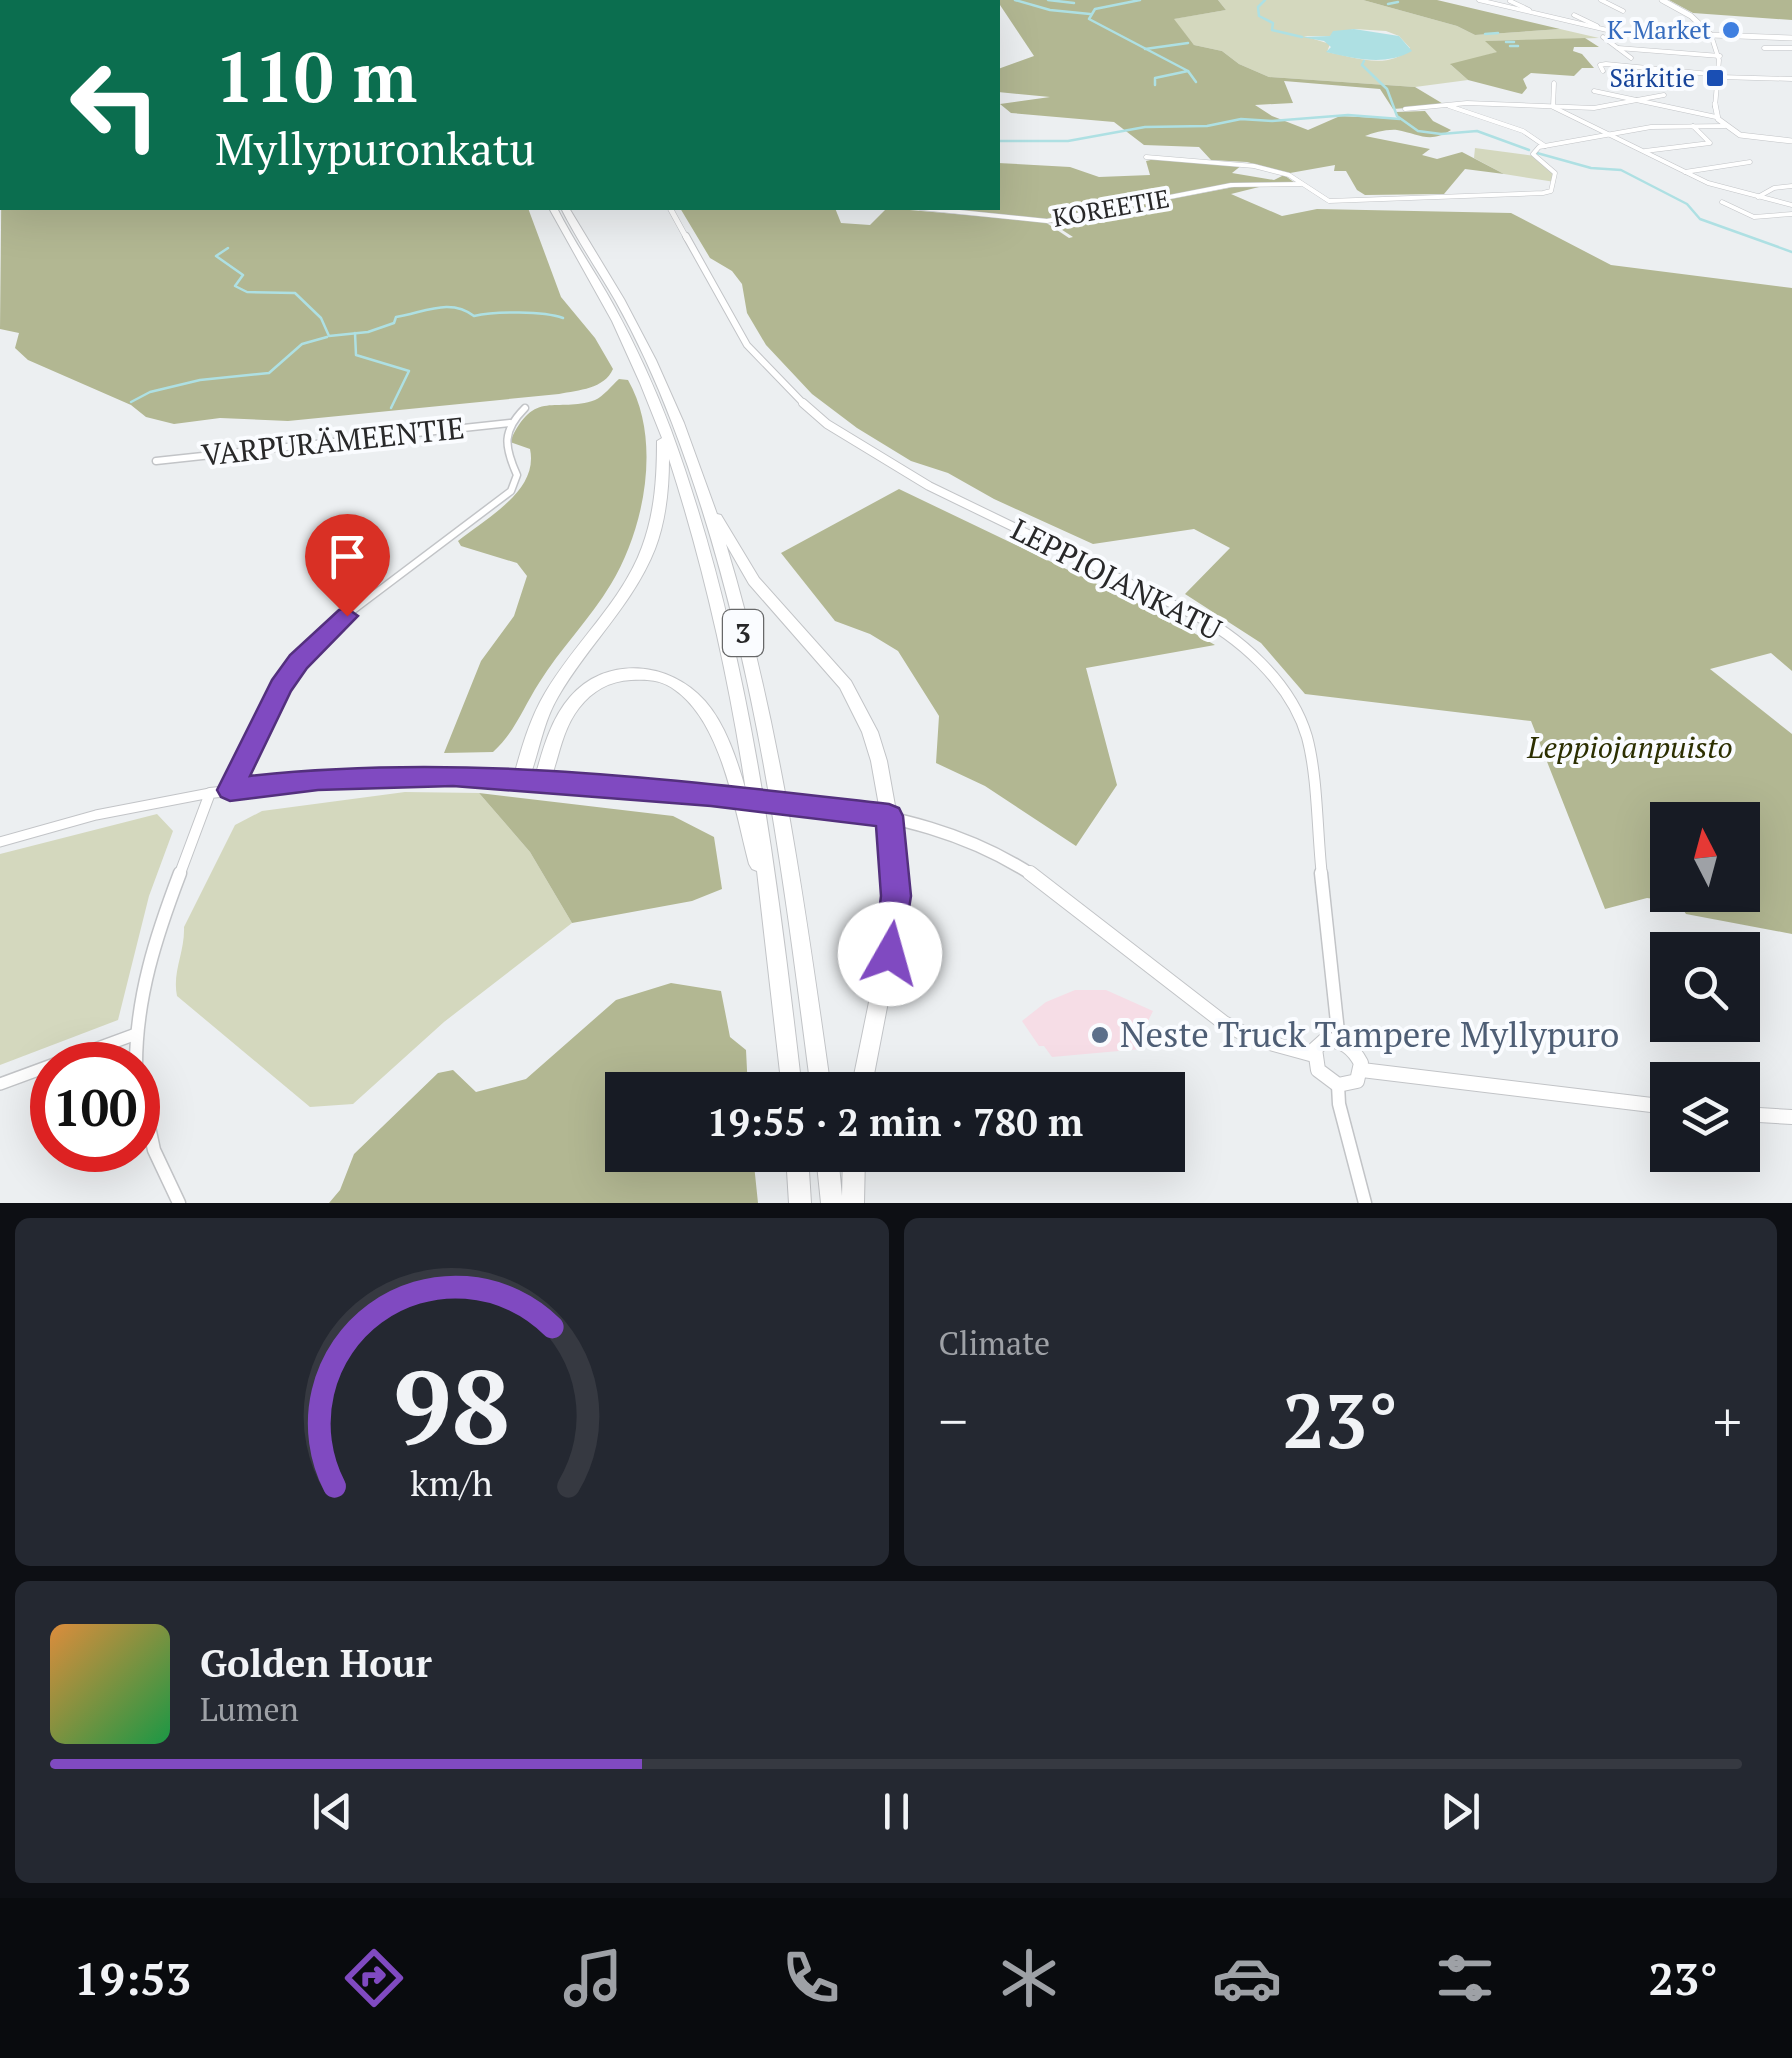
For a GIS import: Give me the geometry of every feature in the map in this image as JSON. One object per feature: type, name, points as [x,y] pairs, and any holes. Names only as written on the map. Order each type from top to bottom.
[{"type":"highway","name":"3","points":[[554,210],[625,338],[663,426],[696,523],[753,782],[773,914],[790,1072]]},
{"type":"highway","name":"3","points":[[566,210],[646,350],[706,501],[734,597],[761,714],[796,912],[818,1072]]},
{"type":"highway","points":[[521,779],[534,734],[555,689],[619,604],[644,562],[663,504],[663,426]]},
{"type":"highway","points":[[706,501],[754,581],[846,684],[870,732],[889,816],[895,919],[865,1072]]},
{"type":"highway","points":[[542,781],[556,731],[582,692],[630,672],[659,674],[680,683],[700,703],[724,750],[773,914]]},
{"type":"highway","points":[[798,1172],[800,1203]]},
{"type":"highway","points":[[829,1172],[832,1203]]},
{"type":"highway","points":[[854,1172],[854,1203]]},
{"type":"main road","points":[[1662,0],[1694,18],[1711,35],[1792,38]]},
{"type":"main road","points":[[521,779],[816,806],[889,816],[948,832],[1016,865],[1075,904],[1224,1023],[1252,1038],[1314,1055]]},
{"type":"main road","points":[[1340,1041],[1353,1050],[1362,1070],[1352,1084],[1338,1085],[1318,1070],[1314,1055],[1319,1044],[1340,1041]]},
{"type":"main road","points":[[1362,1070],[1650,1105]]},
{"type":"main road","points":[[1760,1115],[1792,1117]]},
{"type":"street","points":[[1479,0],[1607,30],[1711,35],[1720,56],[1720,76],[1714,95],[1716,117]]},
{"type":"street","points":[[1601,0],[1623,11]]},
{"type":"street","points":[[1510,1],[1547,18]]},
{"type":"street","points":[[1574,15],[1607,30]]},
{"type":"street","points":[[1656,33],[1665,46]]},
{"type":"street","points":[[1603,37],[1631,58]]},
{"type":"street","points":[[1618,48],[1665,46],[1720,56]]},
{"type":"street","points":[[1764,48],[1792,48]]},
{"type":"street","points":[[1602,71],[1602,64],[1792,80]]},
{"type":"street","points":[[1634,67],[1641,76]]},
{"type":"street","points":[[1553,107],[1554,84]]},
{"type":"street","points":[[1594,91],[1716,117],[1735,133],[1792,141]]},
{"type":"street","points":[[1404,109],[1473,103],[1500,108],[1594,110],[1664,96]]},
{"type":"street","points":[[1446,105],[1523,130],[1545,146]]},
{"type":"street","points":[[1553,107],[1716,186],[1792,205]]},
{"type":"street","points":[[1146,157],[1248,164],[1282,172],[1328,201],[1551,191],[1555,173],[1533,154],[1545,146],[1692,124],[1725,126]]},
{"type":"street","points":[[1645,151],[1710,142],[1692,124]]},
{"type":"street","points":[[1685,172],[1750,162]]},
{"type":"street","name":"KOREETIE","points":[[940,210],[1047,221],[1231,186],[1301,184]]},
{"type":"street","points":[[1758,197],[1792,186]]},
{"type":"street","points":[[1722,202],[1754,218],[1792,214]]},
{"type":"street","name":"LEPPIOJANKATU","points":[[671,210],[747,345],[796,398],[852,442],[929,486],[1202,618],[1261,662],[1293,706],[1307,738],[1340,1041]]},
{"type":"street","points":[[230,790],[281,686],[299,662],[347,616],[511,491],[517,475],[504,446],[510,422],[525,408]]},
{"type":"street","name":"VARPURÄMEENTIE","points":[[156,461],[510,422]]},
{"type":"street","points":[[0,842],[96,815],[230,790],[405,775],[521,779]]},
{"type":"street","points":[[136,1042],[150,951],[210,793]]},
{"type":"street","points":[[0,1084],[136,1034]]},
{"type":"street","points":[[1338,1085],[1339,1104],[1365,1203]]},
{"type":"street","points":[[160,1162],[180,1203]]},
{"type":"shaded area","points":[[1075,990],[1106,990],[1153,1011],[1141,1035],[1141,1049],[1052,1057],[1044,1046],[1039,1046],[1022,1021],[1046,1002]]},
{"type":"green space","points":[[1000,0],[1218,0],[1226,10],[1174,19],[1194,45],[1222,51],[1239,64],[1269,77],[1415,87],[1445,105],[1393,109],[1380,89],[1284,81],[1293,103],[1255,105],[1272,116],[1308,130],[1340,116],[1398,119],[1396,112],[1425,111],[1433,121],[1451,130],[1430,137],[1393,130],[1365,136],[1430,149],[1422,155],[1437,159],[1462,152],[1504,174],[1465,169],[1444,194],[1365,195],[1357,190],[1346,171],[1334,171],[1335,165],[1290,173],[1247,162],[1211,160],[1199,147],[1144,145],[1114,122],[1011,113],[1000,104],[1050,97],[1000,92],[1000,68],[1034,56]]},
{"type":"green space","points":[[1218,0],[1363,0],[1457,26],[1475,35],[1560,29],[1599,38],[1487,41],[1498,52],[1451,65],[1468,80],[1415,87],[1269,77],[1239,64],[1222,51],[1194,45],[1173,19],[1226,10]],"holes":[[[1354,29],[1399,36],[1410,48],[1382,61],[1327,52],[1330,44],[1304,36],[1330,36]]]},
{"type":"green space","points":[[1363,0],[1437,0],[1560,29],[1475,35],[1457,26]]},
{"type":"green space","points":[[1669,0],[1792,0],[1792,20],[1693,13]]},
{"type":"green space","points":[[1585,38],[1599,47],[1574,47],[1573,51],[1582,54],[1594,68],[1582,68],[1574,76],[1531,73],[1523,79],[1527,88],[1522,94],[1468,80],[1450,64],[1497,52],[1485,41]]},
{"type":"green space","points":[[1475,148],[1535,156],[1555,173],[1555,182],[1504,174],[1474,158]]},
{"type":"green space","points":[[1146,161],[1242,165],[1232,173],[1274,180],[1284,175],[1295,183],[1231,184],[1047,219],[950,210],[1000,210],[1000,163],[1070,167],[1099,177],[1150,175]]},
{"type":"green space","name":"Leppiojanpuisto","points":[[1234,187],[1259,187],[1231,194],[1282,216],[1317,209],[1511,213],[1611,265],[1792,288],[1792,671],[1771,653],[1710,669],[1792,734],[1792,934],[1685,912],[1760,912],[1760,802],[1650,802],[1650,898],[1605,909],[1531,721],[1305,694],[1261,643],[1185,594],[1230,548],[1194,529],[1093,544],[994,499],[948,473],[911,461],[812,394],[766,345],[747,313],[742,284],[732,271],[710,258],[681,210],[836,210],[841,223],[870,225],[885,210],[910,210],[1045,222],[1073,237],[1050,222]]},
{"type":"green space","points":[[1,210],[529,210],[561,297],[595,338],[613,369],[597,385],[559,394],[288,421],[220,418],[174,424],[146,417],[131,405],[28,360],[15,348],[19,333],[0,329]]},
{"type":"green space","points":[[619,379],[628,380],[638,403],[647,456],[640,510],[623,562],[501,744],[493,752],[444,753],[481,661],[514,616],[527,576],[517,563],[461,546],[458,541],[519,491],[531,464],[530,449],[510,442],[528,414],[537,408],[595,400]]},
{"type":"green space","points":[[899,489],[1164,616],[1215,645],[1086,668],[1117,785],[1076,846],[985,786],[936,763],[939,716],[898,651],[870,634],[835,621],[781,553]]},
{"type":"green space","points":[[405,792],[479,793],[530,852],[572,923],[444,1022],[353,1104],[310,1107],[177,996],[184,927],[235,825],[262,811]]},
{"type":"green space","points":[[479,793],[673,816],[714,837],[722,889],[692,901],[572,923],[530,852]]},
{"type":"green space","points":[[157,814],[173,831],[149,896],[118,1020],[60,1042],[30,1042],[30,1054],[0,1065],[0,854]]},
{"type":"green space","points":[[671,983],[721,991],[730,1037],[746,1050],[747,1072],[605,1072],[605,1172],[755,1172],[758,1203],[329,1203],[340,1190],[354,1154],[438,1073],[453,1070],[476,1092],[526,1079],[616,1000]]},
{"type":"water","points":[[1354,29],[1399,36],[1412,51],[1381,60],[1360,59],[1326,52],[1331,47],[1324,41],[1301,37],[1330,36],[1333,31]]},
{"type":"waterway","points":[[1015,0],[1050,10],[1090,14]]},
{"type":"waterway","points":[[1048,0],[1074,3]]},
{"type":"waterway","points":[[1140,0],[1095,9],[1089,19],[1146,49]]},
{"type":"waterway","points":[[1265,0],[1258,7],[1259,16],[1273,23],[1272,30],[1302,37]]},
{"type":"waterway","points":[[1388,4],[1398,2]]},
{"type":"waterway","points":[[1485,34],[1498,33]]},
{"type":"waterway","points":[[1506,42],[1514,42]]},
{"type":"waterway","points":[[1146,49],[1188,43]]},
{"type":"waterway","points":[[1510,46],[1518,46]]},
{"type":"waterway","points":[[1146,49],[1188,71]]},
{"type":"waterway","points":[[1364,61],[1362,65],[1387,89],[1397,116],[1418,131],[1477,131],[1529,150]]},
{"type":"waterway","points":[[1155,85],[1155,78],[1188,71]]},
{"type":"waterway","points":[[1188,71],[1196,82]]},
{"type":"waterway","points":[[1000,141],[1068,141],[1145,127],[1207,126],[1241,119],[1272,121],[1348,115],[1400,119]]},
{"type":"waterway","points":[[1537,153],[1591,168],[1621,170],[1687,204],[1700,219],[1792,252]]},
{"type":"waterway","points":[[228,248],[216,256],[243,275],[235,286],[247,292],[295,293],[321,318],[329,336],[355,333]]},
{"type":"waterway","points":[[355,333],[394,323],[396,317],[446,307],[474,316],[519,313],[563,318]]},
{"type":"waterway","points":[[355,333],[356,355],[409,371],[391,408]]},
{"type":"waterway","points":[[131,402],[150,392],[200,380],[269,373],[302,344],[327,337]]},
{"type":"place","name":"K-Market","points":[[1731,30]]},
{"type":"place","name":"Särkitie","points":[[1715,78]]},
{"type":"place","name":"Neste Truck Tampere Myllypuro","points":[[1100,1035]]},
{"type":"route","points":[[347,616],[299,662],[281,686],[230,790],[318,780],[453,775],[711,795],[889,816],[896,896],[890,954]]}]
